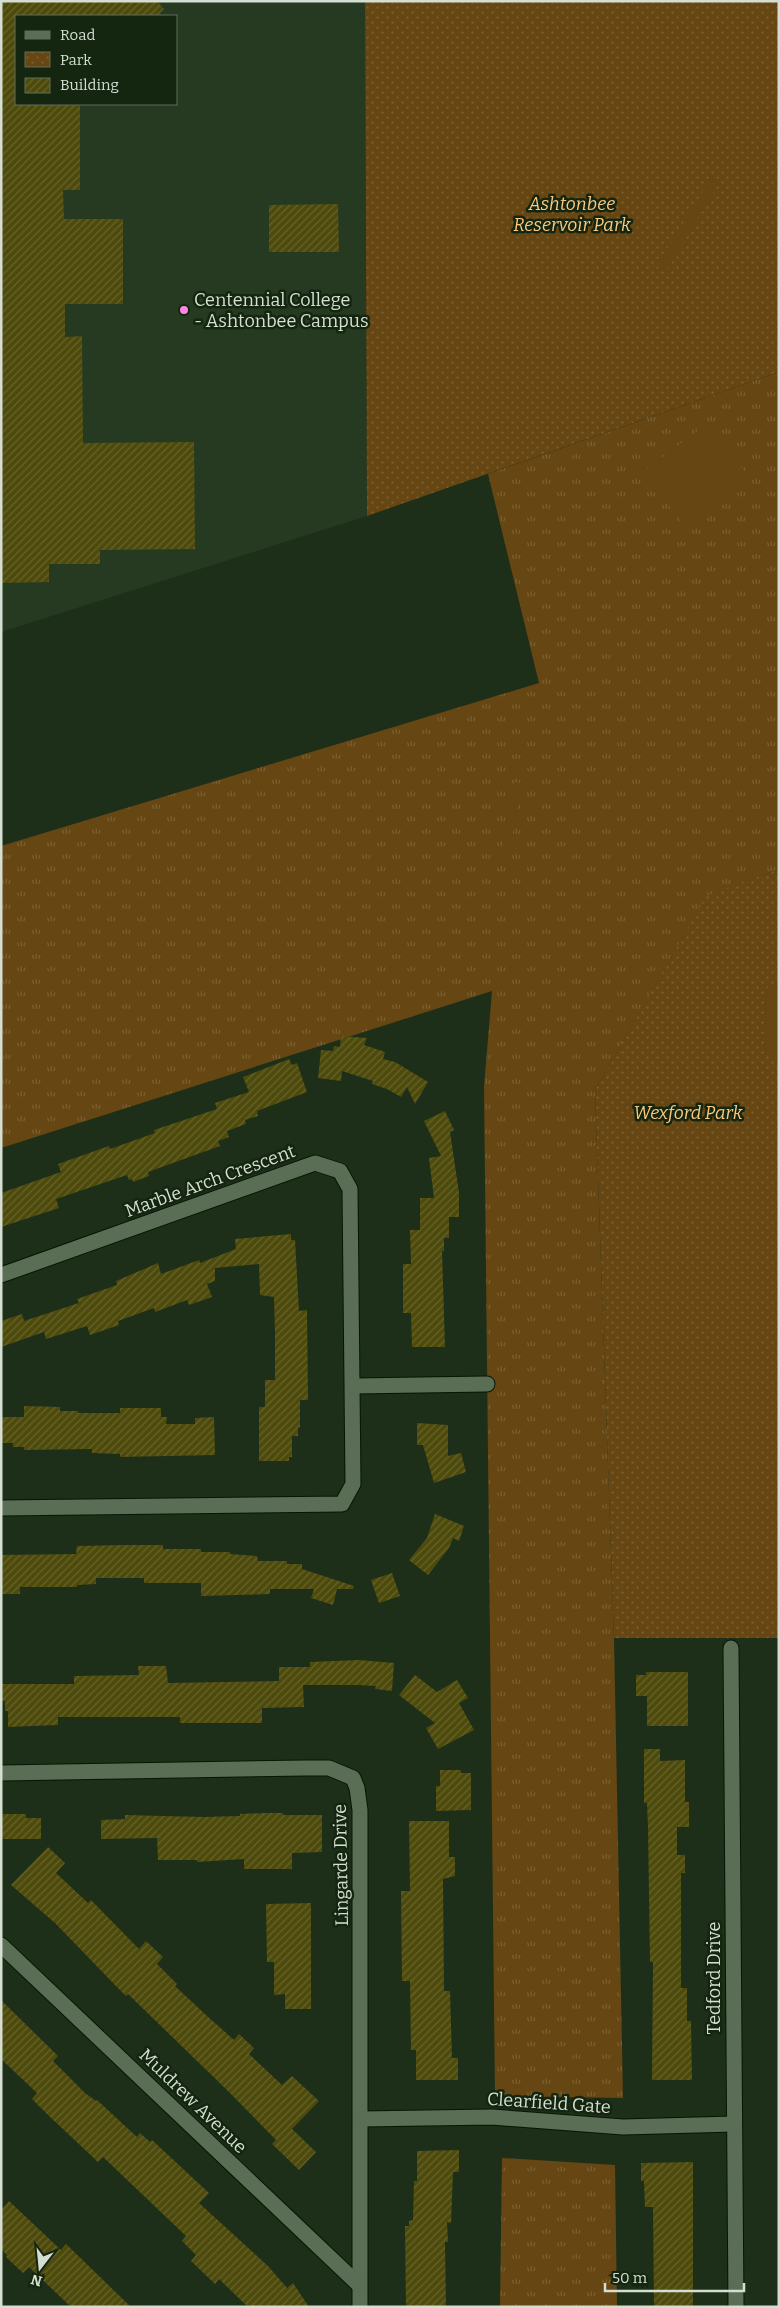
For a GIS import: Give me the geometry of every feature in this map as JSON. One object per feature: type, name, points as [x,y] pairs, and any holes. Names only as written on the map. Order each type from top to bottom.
[{"type":"street","name":"Marble Arch Crescent","points":[[1,1275],[315,1163],[340,1171],[350,1188],[354,1386],[353,1484],[342,1504],[1,1508]]},
{"type":"street","points":[[354,1386],[487,1384]]},
{"type":"street","name":"Tedford Drive","points":[[731,1648],[736,2307]]},
{"type":"street","name":"Lingarde Drive","points":[[1,1774],[329,1768],[353,1778],[357,1788],[360,1810],[360,2307]]},
{"type":"street","name":"Muldrew Avenue","points":[[1,1944],[359,2284]]},
{"type":"street","name":"Clearfield Gate","points":[[361,2119],[492,2117],[623,2127],[734,2124]]},
{"type":"shaded area","name":"Centennial College - Ashtonbee Campus","points":[[1,1],[365,1],[367,516],[1,632]]},
{"type":"green space","name":"Ashtonbee Reservoir Park","points":[[365,1],[779,1],[779,372],[367,516]]},
{"type":"green space","points":[[711,178],[719,183],[666,271],[657,266]]},
{"type":"green space","points":[[779,372],[779,869],[706,897],[595,1090],[614,1638],[623,2098],[495,2096],[484,1087],[492,991],[1,1148],[1,846],[539,683],[488,474]]},
{"type":"green space","points":[[707,424],[748,476],[685,527],[644,471]]},
{"type":"green space","points":[[514,782],[521,783],[507,866],[500,864]]},
{"type":"green space","name":"Wexford Park","points":[[779,869],[779,1638],[614,1638],[595,1090],[706,896]]},
{"type":"green space","points":[[779,981],[779,1062],[764,1050],[766,989]]},
{"type":"green space","points":[[502,2158],[615,2165],[617,2307],[500,2307]]},
{"type":"building","points":[[1,1],[157,1],[164,9],[158,15],[15,15],[15,105],[80,105],[80,190],[63,190],[64,219],[123,219],[123,304],[65,304],[65,337],[82,336],[83,443],[194,442],[195,549],[100,550],[100,564],[49,564],[49,582],[1,583]]},
{"type":"building","points":[[338,204],[339,252],[269,252],[269,205]]},
{"type":"building","points":[[341,1036],[367,1038],[364,1045],[385,1052],[383,1059],[395,1062],[428,1082],[415,1104],[407,1087],[401,1097],[387,1089],[372,1084],[373,1081],[342,1071],[341,1081],[318,1078],[321,1050],[333,1051],[334,1046],[340,1047]]},
{"type":"building","points":[[289,1059],[292,1065],[297,1063],[307,1092],[257,1111],[258,1116],[245,1120],[246,1124],[227,1131],[229,1137],[218,1141],[220,1146],[148,1172],[149,1176],[133,1182],[132,1179],[129,1180],[127,1175],[56,1199],[59,1208],[1,1227],[1,1193],[61,1172],[58,1164],[109,1146],[110,1149],[155,1133],[154,1130],[217,1109],[215,1103],[249,1092],[243,1077]]},
{"type":"building","points":[[445,1111],[454,1130],[450,1132],[459,1193],[459,1217],[449,1217],[449,1238],[444,1238],[444,1251],[442,1251],[445,1347],[412,1347],[411,1313],[403,1313],[403,1264],[411,1264],[410,1230],[420,1230],[420,1198],[434,1198],[429,1158],[441,1156],[424,1121]]},
{"type":"building","points":[[291,1234],[291,1240],[295,1240],[299,1311],[307,1310],[308,1400],[300,1400],[300,1427],[298,1428],[298,1436],[292,1436],[292,1457],[289,1457],[289,1461],[259,1461],[259,1407],[265,1407],[265,1380],[275,1380],[275,1332],[274,1297],[260,1295],[259,1264],[215,1268],[215,1281],[207,1284],[212,1297],[189,1305],[187,1300],[155,1312],[154,1308],[118,1321],[119,1325],[90,1335],[87,1326],[46,1339],[44,1332],[1,1347],[1,1321],[22,1314],[24,1321],[79,1303],[77,1299],[117,1285],[116,1281],[158,1263],[161,1274],[199,1260],[200,1263],[236,1249],[235,1239]]},
{"type":"building","points":[[24,1406],[60,1407],[60,1411],[78,1411],[78,1413],[120,1413],[120,1408],[161,1408],[161,1417],[167,1417],[166,1424],[195,1424],[195,1418],[214,1417],[215,1455],[120,1457],[120,1454],[92,1453],[92,1449],[24,1450],[24,1447],[13,1447],[13,1443],[1,1443],[1,1417],[24,1417]]},
{"type":"building","points":[[417,1423],[448,1425],[448,1456],[461,1453],[466,1472],[434,1483],[423,1445],[417,1445]]},
{"type":"building","points":[[435,1514],[464,1526],[459,1541],[453,1538],[449,1548],[428,1575],[409,1560],[427,1538]]},
{"type":"building","points":[[163,1545],[163,1549],[201,1549],[201,1552],[230,1552],[230,1554],[257,1556],[258,1561],[287,1561],[287,1564],[302,1564],[302,1569],[354,1586],[353,1589],[337,1589],[333,1605],[311,1598],[314,1589],[270,1589],[270,1594],[201,1596],[201,1583],[144,1583],[144,1578],[96,1578],[96,1584],[77,1585],[77,1587],[20,1587],[20,1594],[1,1594],[1,1555],[76,1554],[77,1546]]},
{"type":"building","points":[[392,1573],[400,1596],[379,1603],[371,1580]]},
{"type":"building","points":[[359,1660],[394,1663],[392,1691],[375,1689],[376,1686],[303,1685],[304,1707],[262,1708],[262,1723],[180,1723],[180,1717],[58,1717],[58,1725],[8,1727],[8,1711],[5,1711],[5,1701],[1,1701],[1,1684],[74,1684],[74,1676],[139,1675],[138,1666],[166,1666],[168,1683],[279,1681],[279,1667],[310,1667],[310,1662]]},
{"type":"building","points":[[646,1672],[688,1672],[688,1726],[647,1726],[647,1696],[636,1696],[636,1675],[646,1675]]},
{"type":"building","points":[[415,1675],[437,1692],[457,1680],[468,1698],[459,1703],[474,1730],[438,1749],[426,1728],[435,1723],[399,1695]]},
{"type":"building","points":[[644,1749],[660,1749],[660,1761],[685,1760],[685,1802],[689,1802],[689,1827],[677,1827],[677,1855],[685,1855],[685,1873],[681,1873],[681,1988],[687,1988],[687,2021],[691,2021],[692,2080],[652,2080],[653,1962],[650,1962],[648,1827],[647,1803],[644,1803]]},
{"type":"building","points":[[440,1770],[461,1770],[461,1773],[471,1773],[471,1810],[436,1811],[436,1786],[440,1786]]},
{"type":"building","points":[[264,1813],[322,1815],[322,1852],[292,1853],[292,1869],[244,1869],[244,1859],[197,1862],[197,1860],[158,1860],[157,1838],[101,1839],[101,1820],[125,1819],[125,1815],[203,1817]]},
{"type":"building","points":[[2,1814],[26,1814],[26,1818],[41,1818],[41,1839],[2,1839]]},
{"type":"building","points":[[409,1821],[449,1821],[449,1857],[455,1857],[455,1876],[443,1879],[444,1991],[450,1991],[452,2058],[458,2058],[458,2080],[416,2080],[416,2050],[411,2050],[410,1981],[402,1981],[401,1891],[410,1891]]},
{"type":"building","points":[[48,1847],[65,1863],[56,1873],[88,1903],[91,1900],[139,1949],[146,1941],[163,1957],[157,1964],[177,1984],[175,1986],[207,2016],[234,2040],[239,2034],[254,2048],[249,2054],[282,2085],[292,2076],[319,2101],[292,2129],[316,2152],[299,2170],[272,2144],[276,2140],[229,2092],[128,1994],[126,1996],[55,1923],[11,1885]]},
{"type":"building","points":[[311,1903],[311,2009],[285,2009],[285,1994],[274,1995],[274,1962],[267,1962],[266,1904]]},
{"type":"building","points":[[1,2000],[58,2056],[53,2061],[85,2093],[97,2100],[137,2137],[140,2133],[150,2142],[152,2140],[209,2193],[199,2203],[268,2266],[287,2288],[293,2283],[309,2307],[248,2307],[219,2279],[215,2284],[191,2261],[196,2255],[182,2241],[186,2236],[103,2157],[98,2162],[48,2115],[32,2099],[37,2093],[1,2059]]},
{"type":"building","points":[[459,2150],[459,2172],[453,2172],[451,2223],[447,2222],[448,2242],[445,2242],[446,2307],[406,2307],[405,2226],[409,2226],[409,2221],[413,2220],[414,2181],[417,2181],[417,2151]]},
{"type":"building","points":[[693,2162],[693,2307],[654,2307],[653,2207],[645,2207],[644,2181],[641,2181],[641,2163]]},
{"type":"building","points":[[9,2201],[61,2250],[66,2244],[131,2307],[71,2307],[29,2267],[23,2273],[6,2257],[7,2255],[1,2249],[1,2210]]},
{"type":"place","name":"Centennial College - Ashtonbee Campus","points":[[184,310]]}]
